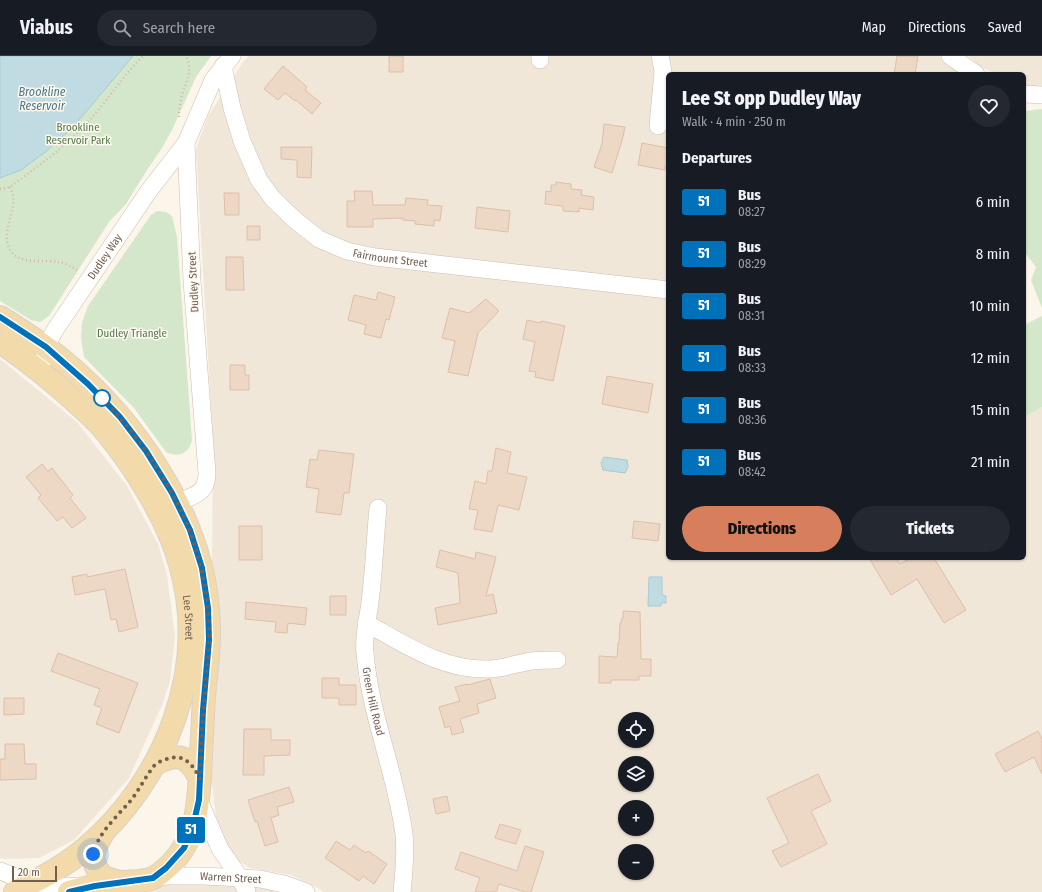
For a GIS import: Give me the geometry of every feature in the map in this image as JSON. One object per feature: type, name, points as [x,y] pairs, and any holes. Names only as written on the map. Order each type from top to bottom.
[{"type":"main road","name":"Lee Street","points":[[0,317],[46,347],[88,384],[120,417],[150,457],[178,503],[190,530],[202,568],[208,608],[209,640],[203,710],[199,789],[190,834],[184,848],[171,864],[153,878]]},
{"type":"main road","name":"Lee Street","points":[[0,342],[48,377],[89,414],[113,441],[138,478],[167,530],[180,563],[185,582],[189,614],[190,640],[184,684],[177,712],[168,737],[155,764],[133,798],[91,844],[76,856],[23,888]]},
{"type":"main road","points":[[155,764],[173,757],[188,761],[193,766],[199,789]]},
{"type":"main road","points":[[104,830],[94,850],[94,862],[99,872],[103,876],[119,882]]},
{"type":"main road","points":[[69,892],[119,882],[153,878]]},
{"type":"street","points":[[658,126],[662,71],[660,56]]},
{"type":"street","points":[[950,56],[973,72]]},
{"type":"street","name":"Dudley Street","points":[[178,503],[200,492],[206,486],[208,474],[192,281],[186,143],[213,80],[228,61]]},
{"type":"street","name":"Fairmount Street","points":[[228,61],[232,108],[242,141],[259,180],[282,209],[319,238],[347,251],[375,258],[666,290]]},
{"type":"street","points":[[1026,94],[1042,95]]},
{"type":"street","name":"Dudley Way","points":[[48,377],[44,368],[46,347],[55,330],[148,192],[186,143]]},
{"type":"street","name":"Green Hill Road","points":[[378,508],[370,601],[366,623],[365,654],[373,701],[404,835],[402,892]]},
{"type":"street","points":[[366,623],[417,652],[442,662],[460,667],[491,669],[532,661],[556,660]]},
{"type":"street","points":[[199,789],[220,849],[243,885]]},
{"type":"street","points":[[0,871],[23,888],[95,886]]},
{"type":"street","name":"Warren Street","points":[[153,878],[172,876],[203,876],[243,885],[260,879],[284,884],[306,892]]},
{"type":"path","points":[[0,189],[10,187],[63,146],[88,122],[143,56]]},
{"type":"path","points":[[178,122],[182,96],[190,73],[190,66],[186,56]]},
{"type":"path","points":[[10,187],[14,204],[8,229],[8,241],[9,247],[13,253],[22,259],[29,261],[55,261],[66,263],[78,270]]},
{"type":"shaded area","points":[[249,56],[939,56],[959,72],[666,72],[666,560],[1026,560],[1026,416],[1042,407],[1042,892],[324,892],[291,875],[250,868],[232,857],[216,817],[210,768],[213,443],[196,149],[208,116],[243,62]]},
{"type":"shaded area","points":[[968,56],[1042,56],[1042,86],[1026,85],[1026,72],[992,72],[981,67]]},
{"type":"shaded area","points":[[0,359],[77,422],[127,486],[158,544],[167,575],[175,636],[170,681],[162,705],[129,778],[74,840],[39,858],[0,858]]},
{"type":"shaded area","points":[[183,880],[266,887],[275,892],[80,892]]},
{"type":"green space","name":"Brookline Reservoir Park","points":[[0,56],[211,56],[196,77],[172,130],[162,148],[126,204],[109,222],[49,316],[40,322],[31,320],[0,301]]},
{"type":"green space","points":[[1042,109],[1042,308],[1031,280],[1036,267],[1026,254],[1026,111]]},
{"type":"green space","name":"Dudley Triangle","points":[[157,211],[166,212],[172,216],[177,237],[192,440],[191,445],[186,452],[179,455],[166,452],[134,408],[84,357],[81,338],[82,323],[88,306],[151,215]]},
{"type":"green space","points":[[1042,316],[1042,407],[1026,416],[1026,324]]},
{"type":"water","name":"Brookline Reservoir","points":[[0,56],[133,56],[74,126],[48,150],[21,170],[0,178]]},
{"type":"water","points":[[604,457],[627,460],[628,467],[625,473],[603,470],[601,463]]},
{"type":"water","points":[[649,577],[662,577],[662,595],[666,596],[666,603],[661,603],[661,606],[648,606]]},
{"type":"building","points":[[389,56],[403,56],[403,72],[389,72]]},
{"type":"building","points":[[897,56],[918,56],[915,72],[894,72]]},
{"type":"building","points":[[283,66],[307,87],[305,90],[321,103],[312,114],[296,100],[295,101],[285,93],[278,100],[264,89]]},
{"type":"building","points":[[604,124],[625,127],[612,173],[594,167],[602,144]]},
{"type":"building","points":[[642,143],[666,148],[665,170],[638,165]]},
{"type":"building","points":[[281,147],[312,147],[311,178],[297,177],[297,160],[281,159]]},
{"type":"building","points":[[556,182],[571,184],[571,189],[582,190],[581,195],[594,197],[593,210],[579,208],[579,212],[563,211],[563,206],[545,204],[546,191],[551,192],[551,185],[556,185]]},
{"type":"building","points":[[354,191],[372,191],[373,205],[405,205],[406,198],[428,200],[427,205],[442,206],[440,221],[434,220],[434,226],[415,224],[415,221],[403,220],[403,218],[373,219],[373,227],[347,227],[347,201],[355,201]]},
{"type":"building","points":[[224,193],[239,193],[239,215],[225,215]]},
{"type":"building","points":[[477,207],[510,211],[508,232],[475,228]]},
{"type":"building","points":[[247,226],[260,226],[260,240],[247,240]]},
{"type":"building","points":[[226,257],[243,257],[244,290],[226,290]]},
{"type":"building","points":[[378,292],[395,297],[389,320],[386,319],[381,338],[364,334],[366,325],[348,320],[354,295],[376,300]]},
{"type":"building","points":[[486,299],[499,311],[478,333],[468,376],[448,372],[455,341],[442,338],[450,308],[469,313]]},
{"type":"building","points":[[527,320],[565,326],[553,381],[535,377],[536,372],[529,371],[535,342],[523,339]]},
{"type":"building","points":[[230,365],[245,365],[245,375],[249,375],[249,390],[230,390]]},
{"type":"building","points":[[607,376],[653,384],[648,413],[602,404]]},
{"type":"building","points":[[496,448],[511,452],[507,473],[527,477],[519,510],[498,505],[492,532],[474,529],[478,510],[469,509],[475,481],[486,484],[488,471],[492,471]]},
{"type":"building","points":[[319,450],[354,454],[349,493],[344,493],[341,515],[316,512],[319,489],[306,487],[310,459],[317,460]]},
{"type":"building","points":[[42,464],[48,471],[52,468],[73,495],[70,498],[86,518],[72,528],[63,517],[57,521],[38,498],[41,495],[26,477]]},
{"type":"building","points":[[634,521],[660,524],[658,541],[632,538]]},
{"type":"building","points":[[239,526],[262,526],[262,560],[239,560]]},
{"type":"building","points":[[440,550],[475,559],[476,552],[496,557],[486,596],[493,594],[497,613],[438,625],[435,608],[460,603],[458,573],[436,567]]},
{"type":"building","points":[[870,560],[897,560],[900,564],[907,560],[935,560],[966,610],[944,623],[917,579],[891,595]]},
{"type":"building","points":[[125,569],[138,627],[119,632],[116,619],[111,620],[105,589],[75,595],[72,577],[87,574],[87,577]]},
{"type":"building","points":[[330,596],[346,596],[346,615],[330,615]]},
{"type":"building","points":[[246,602],[307,608],[305,625],[288,623],[287,633],[275,632],[276,622],[245,619]]},
{"type":"building","points":[[623,611],[640,612],[641,659],[651,659],[651,676],[639,676],[639,680],[611,680],[611,683],[599,683],[599,656],[617,657],[620,623],[623,618]]},
{"type":"building","points":[[58,653],[138,683],[119,733],[96,724],[102,708],[94,705],[100,689],[51,671]]},
{"type":"building","points":[[322,678],[339,678],[339,685],[356,685],[356,705],[339,705],[339,698],[322,698]]},
{"type":"building","points":[[490,679],[496,698],[477,704],[479,713],[460,719],[464,732],[452,735],[450,726],[445,728],[439,707],[460,701],[455,687]]},
{"type":"building","points":[[4,698],[24,698],[24,714],[4,715]]},
{"type":"building","points":[[244,729],[271,729],[271,740],[290,740],[290,755],[264,756],[264,775],[243,775]]},
{"type":"building","points":[[1038,731],[1042,739],[1042,774],[1034,757],[1005,772],[995,754]]},
{"type":"building","points":[[5,744],[24,744],[25,764],[36,764],[36,779],[0,780],[0,759],[5,759]]},
{"type":"building","points":[[818,774],[831,801],[811,811],[827,844],[781,867],[772,851],[789,843],[767,798]]},
{"type":"building","points":[[289,787],[294,802],[277,807],[279,815],[271,818],[278,842],[265,846],[248,800]]},
{"type":"building","points":[[447,796],[450,811],[436,814],[433,799]]},
{"type":"building","points":[[500,824],[521,830],[516,844],[495,838]]},
{"type":"building","points":[[336,841],[350,850],[354,845],[366,853],[368,851],[387,864],[374,884],[363,876],[359,881],[325,858]]},
{"type":"building","points":[[525,846],[544,852],[531,892],[525,892],[499,884],[496,892],[475,892],[480,878],[455,869],[461,852],[517,871]]},
{"type":"bus line","name":"51","points":[[0,317],[25,332],[63,361],[88,384],[120,417],[134,434],[157,468],[182,511],[190,530],[202,568],[206,588],[210,628],[203,710],[199,800],[193,826],[184,848],[166,868],[153,878],[95,886],[69,892]]},
{"type":"route","points":[[93,854],[104,830],[133,798],[155,764],[173,757],[180,758],[188,761],[193,766],[200,779],[203,710],[210,628],[206,588],[202,568],[190,530],[182,511],[166,483],[134,434],[102,398]]}]
